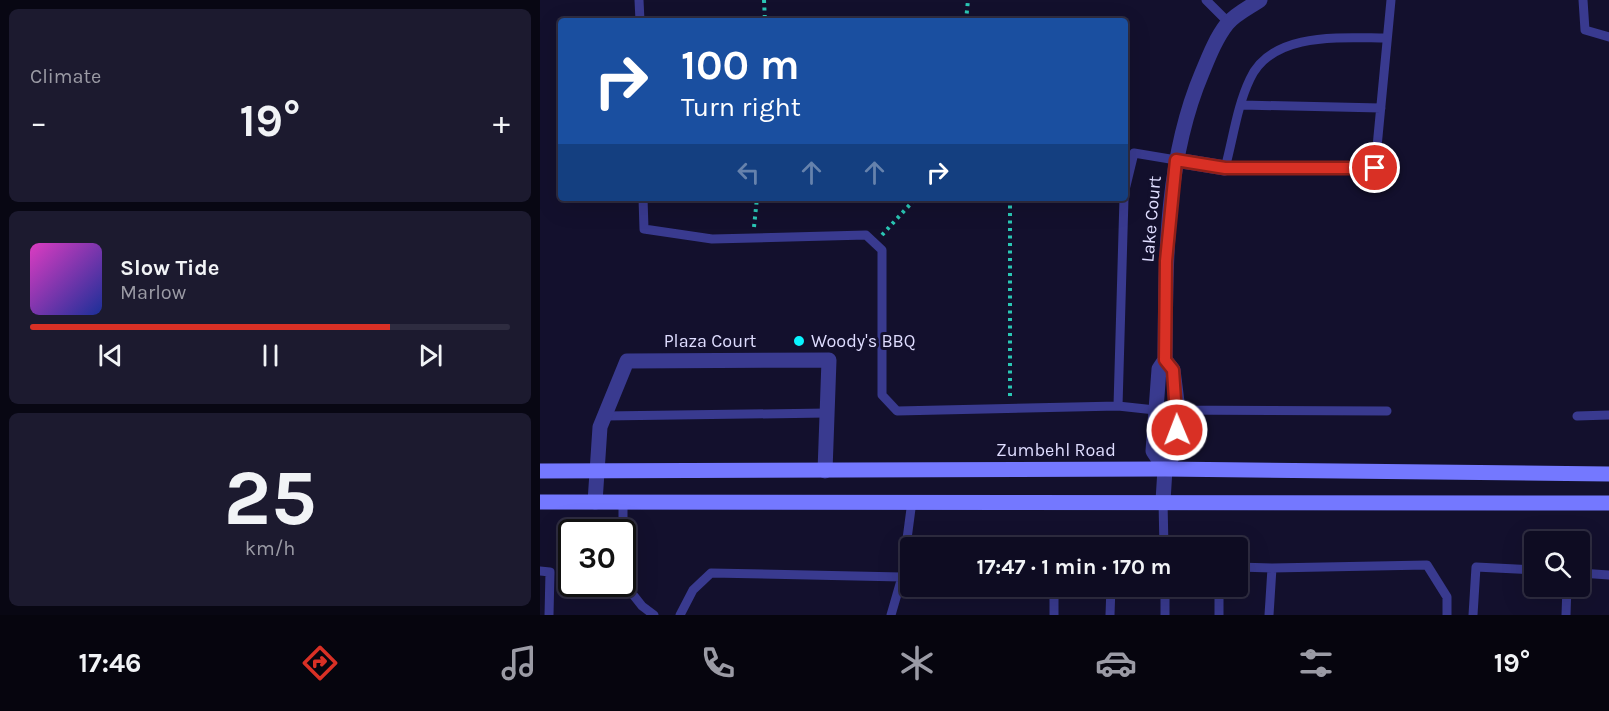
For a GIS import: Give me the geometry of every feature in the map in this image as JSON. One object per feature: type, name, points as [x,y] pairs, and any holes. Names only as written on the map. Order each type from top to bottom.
[{"type":"main road","name":"Zumbehl Road","points":[[540,471],[1165,469],[1609,474]]},
{"type":"main road","points":[[540,502],[1609,503]]},
{"type":"street","name":"Lake Court","points":[[1165,469],[1154,451],[1155,410],[1159,369],[1165,360],[1166,261],[1176,160],[1189,105],[1217,39],[1228,22],[1260,0]]},
{"type":"street","points":[[1176,160],[1225,168]]},
{"type":"street","name":"Plaza Court","points":[[595,502],[600,427],[627,361],[830,360],[825,471]]},
{"type":"street","name":"Lake Court","points":[[1163,501],[1165,469],[1176,450],[1178,410],[1173,370],[1165,360]]},
{"type":"lane","points":[[639,0],[640,18]]},
{"type":"lane","points":[[1206,0],[1228,22]]},
{"type":"lane","points":[[1386,38],[1321,39],[1293,45],[1266,57],[1250,78],[1225,168],[1375,168],[1390,0]]},
{"type":"lane","points":[[1582,0],[1585,30],[1609,37]]},
{"type":"lane","points":[[1242,105],[1381,108]]},
{"type":"lane","points":[[1128,178],[1134,153],[1176,160]]},
{"type":"lane","points":[[643,201],[644,229],[712,239],[866,235],[882,250],[882,395],[897,411],[1118,406],[1155,410],[1387,411]]},
{"type":"lane","points":[[1118,406],[1124,201]]},
{"type":"lane","points":[[605,416],[827,413]]},
{"type":"lane","points":[[1578,416],[1609,415]]},
{"type":"lane","points":[[907,537],[912,501]]},
{"type":"lane","points":[[1163,501],[1164,537]]},
{"type":"lane","points":[[623,502],[623,582],[649,613]]},
{"type":"lane","points":[[1248,567],[1427,566],[1447,597],[1447,615]]},
{"type":"lane","points":[[1473,615],[1476,567],[1524,569]]},
{"type":"lane","points":[[1269,615],[1272,568]]},
{"type":"lane","points":[[540,571],[549,572],[549,615]]},
{"type":"lane","points":[[680,615],[693,590],[711,573],[900,577]]},
{"type":"lane","points":[[1590,574],[1609,575]]},
{"type":"lane","points":[[891,615],[900,584]]},
{"type":"lane","points":[[1054,597],[1054,615]]},
{"type":"lane","points":[[1110,615],[1111,597]]},
{"type":"lane","points":[[1165,597],[1165,615]]},
{"type":"lane","points":[[1219,597],[1219,615]]},
{"type":"lane","points":[[1566,615],[1567,597]]},
{"type":"path","points":[[764,0],[765,18]]},
{"type":"path","points":[[966,18],[968,0]]},
{"type":"path","points":[[753,238],[757,201]]},
{"type":"path","points":[[874,243],[913,201]]},
{"type":"path","points":[[1010,201],[1010,408]]},
{"type":"place","name":"Woody's BBQ","points":[[799,341]]},
{"type":"route","points":[[1177,430],[1178,410],[1173,370],[1165,360],[1166,261],[1176,160],[1225,168],[1375,168]]}]
